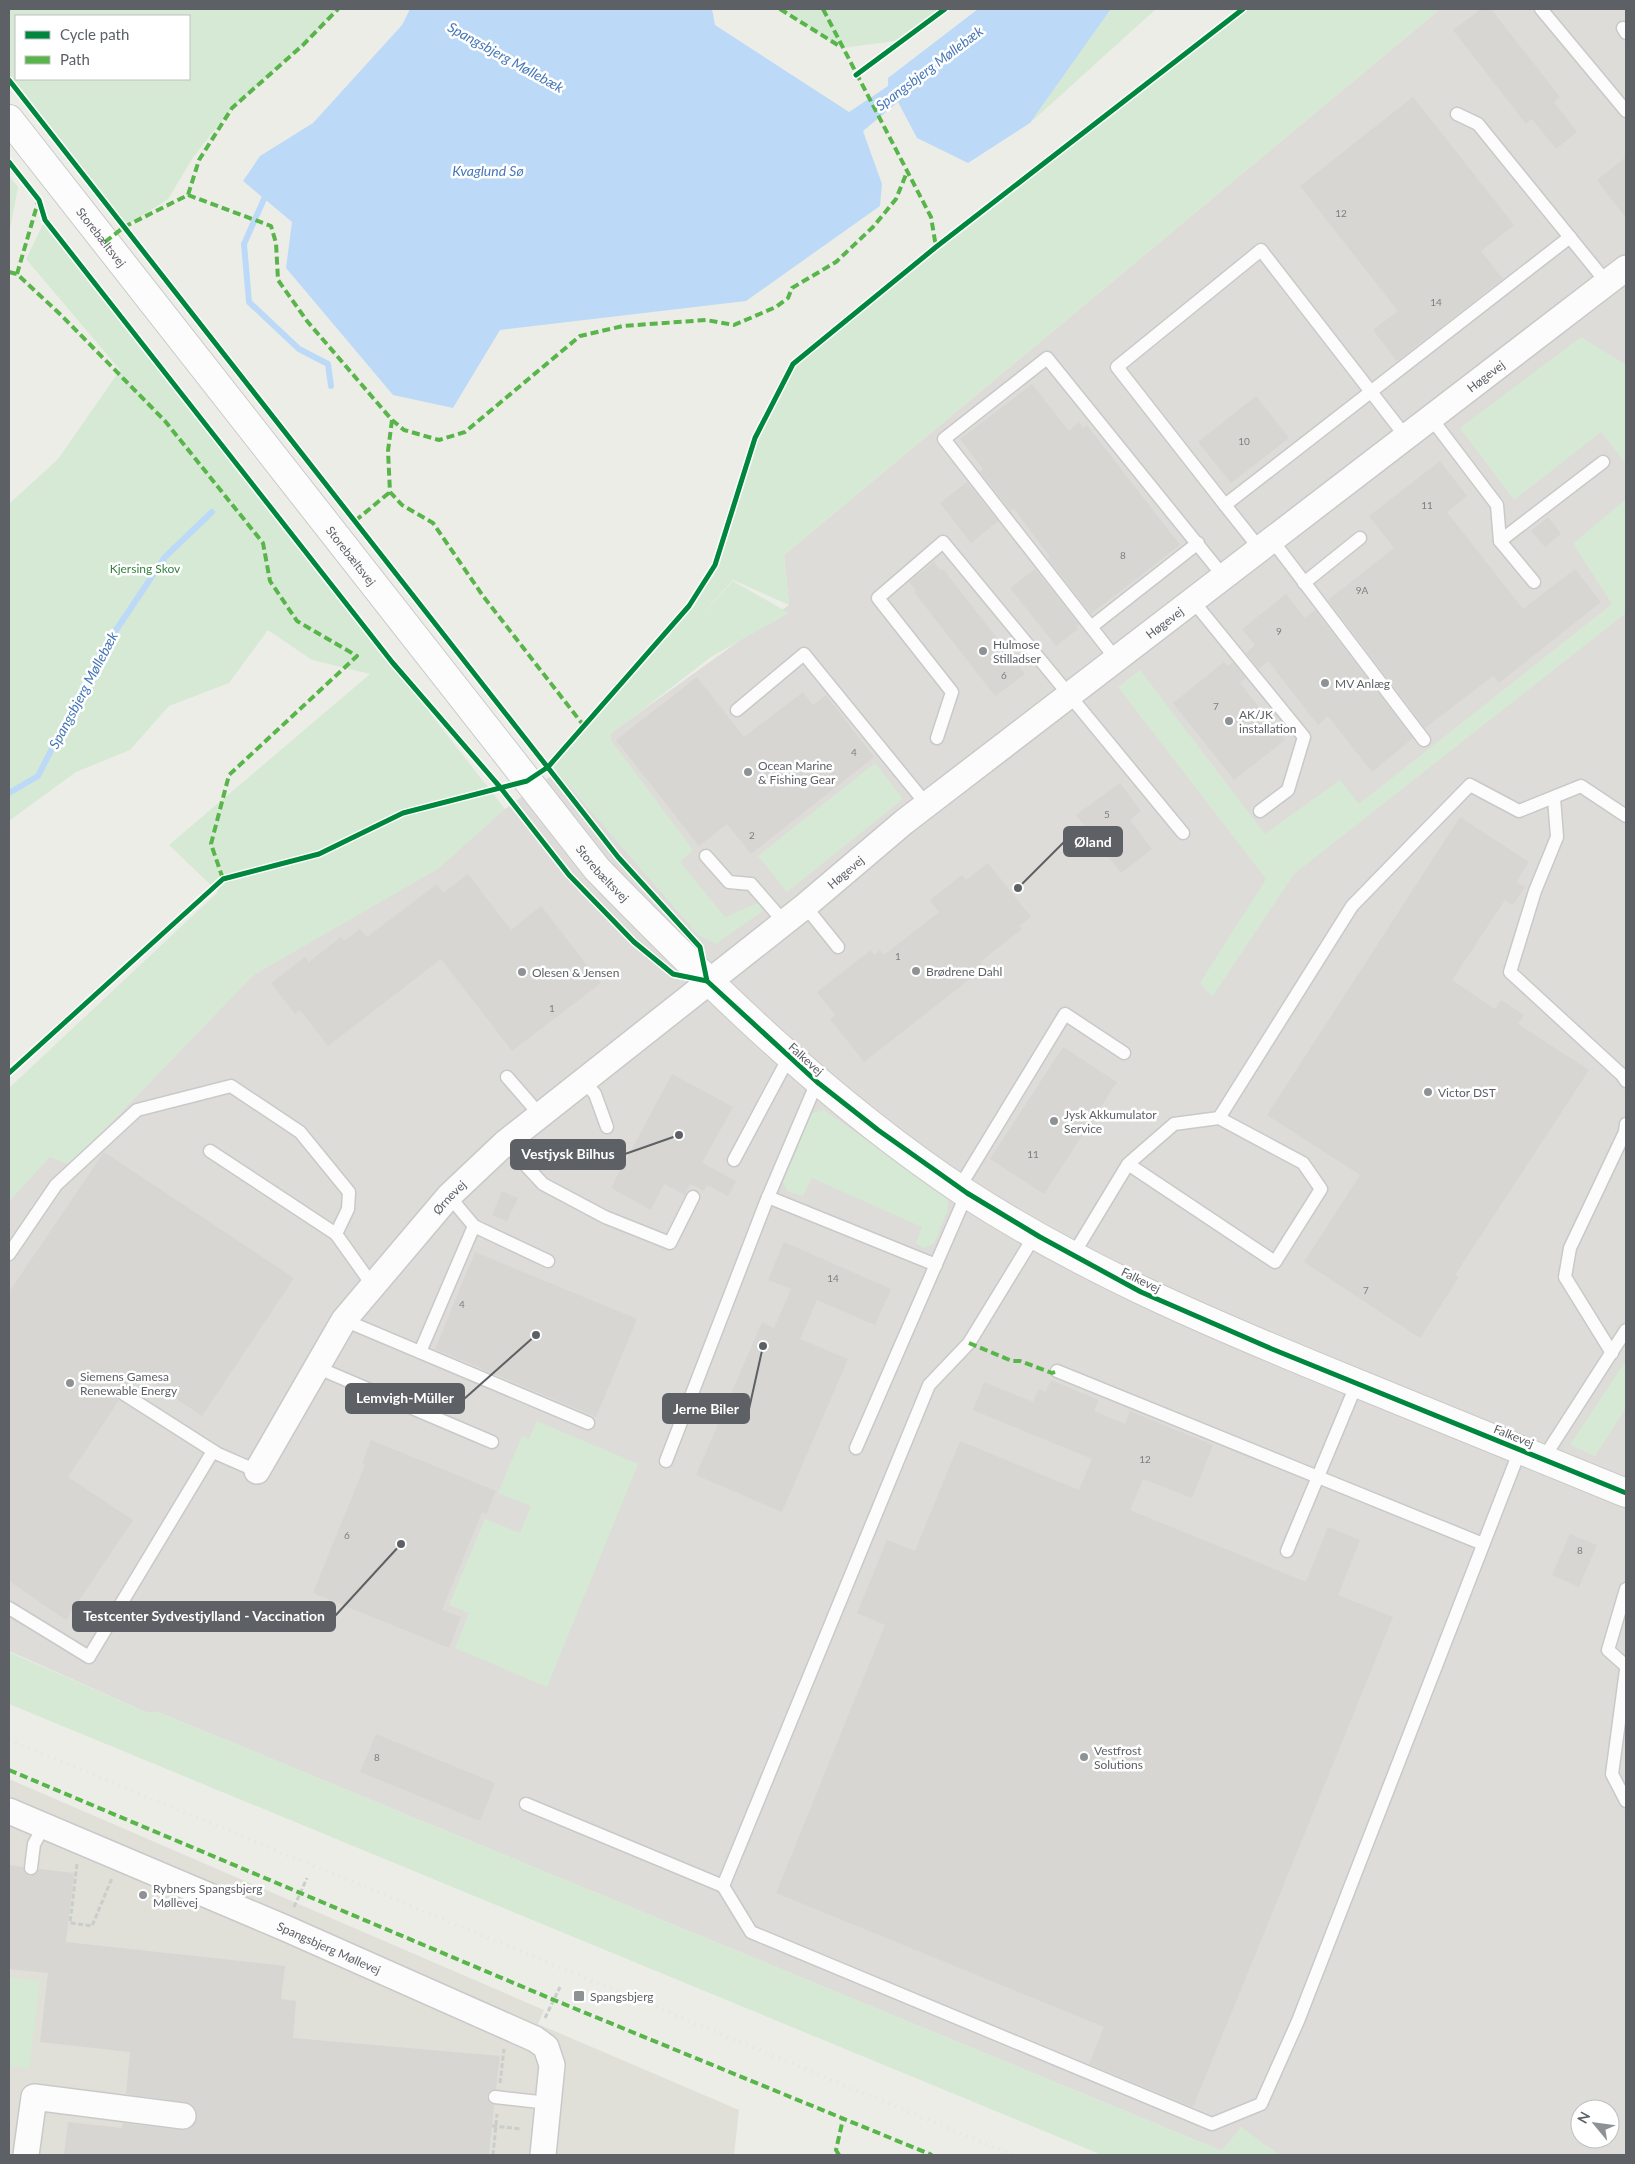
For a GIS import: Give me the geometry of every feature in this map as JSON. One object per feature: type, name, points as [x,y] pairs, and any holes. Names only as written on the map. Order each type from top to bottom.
[{"type":"street","name":"Storebæltsvej","points":[[9,119],[597,869],[707,982]]},
{"type":"street","name":"Høgevej","points":[[707,982],[805,906],[927,805],[1626,268]]},
{"type":"street","name":"Falkevej","points":[[707,982],[817,1082],[878,1130],[963,1191],[1035,1234],[1141,1292],[1626,1493]]},
{"type":"street","name":"Ørnevej","points":[[257,1471],[344,1320],[449,1196],[505,1143],[707,982]]},
{"type":"street","name":"Spangsbjerg Møllevej","points":[[9,1811],[284,1928],[535,2039],[546,2047],[552,2065],[544,2143]]},
{"type":"street","points":[[26,2155],[34,2097],[183,2116]]},
{"type":"lane","points":[[1541,9],[1626,111]]},
{"type":"lane","points":[[1457,114],[1478,124],[1607,283]]},
{"type":"lane","points":[[1225,505],[1570,238]]},
{"type":"lane","points":[[1406,437],[1261,250],[1117,367],[1225,505],[1304,583],[1424,740]]},
{"type":"lane","points":[[1116,659],[944,439],[1039,364],[1047,358],[1224,577]]},
{"type":"lane","points":[[1431,418],[1496,505],[1500,541],[1534,582]]},
{"type":"lane","points":[[1500,541],[1603,462]]},
{"type":"lane","points":[[1304,583],[1360,538]]},
{"type":"lane","points":[[937,738],[952,692],[878,598],[943,542],[1071,694],[1183,833]]},
{"type":"lane","points":[[1091,627],[1198,543]]},
{"type":"lane","points":[[1193,601],[1304,737],[1288,790],[1260,811]]},
{"type":"lane","points":[[737,710],[804,654],[927,805]]},
{"type":"lane","points":[[1219,1118],[1352,906],[1470,785],[1519,812],[1581,786],[1626,816]]},
{"type":"lane","points":[[1554,798],[1557,837],[1536,891],[1510,972],[1622,1075],[1626,1082]]},
{"type":"lane","points":[[706,856],[729,882],[751,884],[784,922]]},
{"type":"lane","points":[[805,906],[838,947]]},
{"type":"lane","points":[[856,1448],[936,1264],[963,1191],[1065,1014],[1124,1053]]},
{"type":"lane","points":[[734,1160],[789,1057]]},
{"type":"lane","points":[[507,1077],[540,1115]]},
{"type":"lane","points":[[583,1080],[595,1094],[606,1127]]},
{"type":"lane","points":[[666,1461],[768,1197],[817,1082]]},
{"type":"lane","points":[[9,1254],[56,1185],[137,1110],[231,1086],[300,1132],[349,1192],[348,1209],[336,1234]]},
{"type":"lane","points":[[1073,1255],[1128,1164],[1174,1124],[1219,1118],[1303,1163],[1321,1189],[1274,1262],[1128,1164]]},
{"type":"lane","points":[[1612,1352],[1565,1277],[1570,1248],[1625,1132],[1626,1124]]},
{"type":"lane","points":[[505,1143],[543,1184],[605,1216],[670,1243],[694,1197]]},
{"type":"lane","points":[[210,1151],[336,1234],[373,1286]]},
{"type":"lane","points":[[449,1196],[474,1226],[548,1261]]},
{"type":"lane","points":[[768,1197],[936,1264]]},
{"type":"lane","points":[[420,1352],[474,1226]]},
{"type":"lane","points":[[722,1886],[929,1385],[969,1343],[1035,1234]]},
{"type":"lane","points":[[344,1320],[588,1423]]},
{"type":"lane","points":[[526,1804],[722,1886],[751,1932],[1202,2120],[1212,2124],[1261,2104],[1298,2020],[1483,1544],[1532,1455],[1612,1352],[1626,1330]]},
{"type":"lane","points":[[316,1367],[492,1442]]},
{"type":"lane","points":[[1057,1371],[1483,1544]]},
{"type":"lane","points":[[1287,1551],[1357,1383]]},
{"type":"lane","points":[[124,1394],[213,1451],[257,1471]]},
{"type":"lane","points":[[9,1608],[89,1657],[213,1451]]},
{"type":"lane","points":[[1626,1590],[1608,1650],[1626,1668],[1612,1774],[1626,1801]]},
{"type":"lane","points":[[30,1868],[34,1844],[44,1826]]},
{"type":"lane","points":[[495,2097],[548,2103]]},
{"type":"path","points":[[77,1858],[70,1923],[92,1926],[120,1859]]},
{"type":"path","points":[[284,1928],[307,1878]]},
{"type":"path","points":[[535,2039],[560,1987]]},
{"type":"path","points":[[492,2126],[544,2143]]},
{"type":"shaded area","points":[[1440,9],[1626,9],[1626,2155],[1279,2155],[1241,2128],[1222,2151],[158,1712],[148,1713],[9,1651],[9,1201],[50,1156],[70,1165],[252,976],[505,809],[789,605],[784,555]]},
{"type":"shaded area","name":"Rybners Spangsbjerg Møllevej","points":[[9,1779],[544,2010],[538,2024],[739,2110],[734,2155],[9,2155]]},
{"type":"green space","points":[[9,9],[338,9],[303,45],[232,108],[194,156],[168,199],[124,227],[9,80]]},
{"type":"green space","points":[[780,9],[945,9],[903,40],[842,48]]},
{"type":"green space","points":[[1111,9],[1156,9],[1030,123]]},
{"type":"green space","points":[[1243,9],[1440,9],[784,555],[789,605],[733,580],[694,623],[733,581],[789,613],[711,657],[611,734],[611,740],[693,850],[680,862],[725,917],[758,903],[764,910],[716,944],[698,935],[551,765],[692,606],[715,565],[755,438],[793,364],[936,247]]},
{"type":"green space","points":[[9,176],[18,187],[9,234]]},
{"type":"green space","name":"Kjersing Skov","points":[[45,220],[505,809],[438,869],[252,976],[70,1165],[50,1157],[9,1201],[9,1088],[218,892],[169,845],[370,674],[312,660],[268,630],[229,683],[169,706],[130,750],[76,772],[9,821],[9,504],[58,459],[120,370],[26,259]]},
{"type":"green space","points":[[1581,337],[1626,365],[1626,464],[1601,432],[1514,500],[1460,428]]},
{"type":"green space","points":[[1626,499],[1626,613],[1294,874],[1212,997],[1200,983],[1266,879],[1118,687],[1140,670],[1265,834],[1340,780],[1359,804],[1612,604],[1573,544]]},
{"type":"green space","points":[[875,763],[903,799],[787,892],[758,856]]},
{"type":"green space","points":[[824,1110],[943,1194],[948,1200],[947,1212],[934,1244],[924,1248],[916,1243],[922,1227],[812,1178],[803,1196],[787,1191],[783,1182],[812,1113]]},
{"type":"green space","points":[[1626,1360],[1626,1408],[1595,1456],[1570,1445]]},
{"type":"green space","points":[[537,1421],[638,1464],[547,1687],[455,1648],[469,1613],[449,1605],[485,1519],[520,1533],[531,1506],[498,1493],[522,1436],[529,1439]]},
{"type":"green space","points":[[9,1652],[148,1713],[158,1712],[1222,2151],[1241,2127],[1279,2155],[1102,2155],[9,1704]]},
{"type":"green space","points":[[9,1977],[40,1981],[29,2069],[9,2066]]},
{"type":"water","name":"Kvaglund Sø","points":[[410,9],[712,9],[715,25],[849,112],[888,86],[888,78],[978,9],[1111,9],[1030,123],[968,163],[917,138],[898,102],[863,131],[882,184],[880,206],[746,301],[500,330],[453,408],[393,395],[286,268],[292,222],[243,181],[260,156],[313,123],[402,25]]},
{"type":"building","points":[[1481,9],[1491,9],[1560,97],[1554,102],[1577,132],[1556,149],[1532,119],[1526,124],[1453,30]]},
{"type":"building","points":[[1413,97],[1514,225],[1481,251],[1503,279],[1397,361],[1373,330],[1398,311],[1300,186]]},
{"type":"building","points":[[1626,157],[1626,218],[1597,180]]},
{"type":"building","points":[[1032,384],[1069,431],[1079,422],[1083,428],[1087,425],[1180,545],[1091,614],[1048,559],[1050,557],[1014,509],[1011,511],[980,472],[983,469],[960,439]]},
{"type":"building","points":[[1256,396],[1289,438],[1231,483],[1198,442]]},
{"type":"building","points":[[1440,461],[1467,496],[1447,512],[1523,609],[1575,569],[1601,602],[1499,683],[1493,676],[1425,728],[1328,600],[1394,548],[1369,516]]},
{"type":"building","points":[[967,482],[998,521],[971,543],[940,503]]},
{"type":"building","points":[[1548,517],[1561,534],[1545,547],[1531,531]]},
{"type":"building","name":"Hulmose Stilladser","points":[[934,562],[941,571],[943,569],[1025,674],[995,696],[914,592],[916,590],[909,582]]},
{"type":"building","points":[[1035,569],[1079,624],[1076,626],[1078,629],[1056,646],[1010,588]]},
{"type":"building","name":"MV Anlæg","points":[[1286,594],[1305,618],[1315,610],[1413,738],[1372,772],[1328,716],[1318,725],[1268,661],[1259,669],[1246,653],[1255,645],[1242,629]]},
{"type":"building","name":"AK/JK installation","points":[[1224,662],[1227,666],[1233,662],[1246,678],[1240,683],[1285,740],[1234,780],[1173,703]]},
{"type":"building","name":"Ocean Marine & Fishing Gear","points":[[697,677],[744,737],[803,692],[813,705],[826,695],[874,757],[751,854],[727,824],[699,846],[616,740]]},
{"type":"building","points":[[1120,783],[1141,811],[1130,820],[1152,849],[1121,873],[1076,815]]},
{"type":"building","name":"Victor DST","points":[[1460,817],[1529,862],[1516,882],[1525,887],[1513,905],[1505,900],[1452,980],[1495,1009],[1501,1000],[1524,1015],[1518,1024],[1589,1070],[1455,1275],[1459,1277],[1420,1338],[1304,1262],[1360,1175],[1267,1115]]},
{"type":"building","name":"Brødrene Dahl","points":[[988,863],[1031,917],[1019,926],[1022,929],[980,962],[984,968],[864,1062],[830,1019],[835,1015],[817,992],[871,950],[874,955],[880,950],[884,955],[939,912],[930,900],[962,875],[966,880]]},
{"type":"building","name":"Olesen & Jensen","points":[[468,874],[511,930],[541,906],[601,983],[512,1051],[441,959],[328,1046],[300,1010],[295,1014],[271,983],[305,957],[309,962],[341,937],[344,941],[360,929],[367,937],[437,884],[443,893]]},
{"type":"building","name":"Jysk Akkumulator Service","points":[[1063,1047],[1117,1082],[1044,1194],[990,1159]]},
{"type":"building","points":[[672,1074],[733,1107],[702,1163],[736,1181],[728,1196],[707,1185],[704,1191],[690,1184],[685,1195],[664,1184],[651,1210],[611,1188]]},
{"type":"building","name":"Siemens Gamesa Renewable Energy","points":[[104,1152],[294,1278],[202,1416],[138,1373],[128,1387],[124,1386],[117,1389],[116,1394],[119,1400],[68,1477],[133,1520],[66,1620],[9,1581],[9,1292]]},
{"type":"building","points":[[502,1191],[518,1198],[507,1221],[492,1215]]},
{"type":"building","points":[[784,1242],[891,1289],[875,1325],[817,1300],[800,1339],[848,1359],[782,1512],[696,1475],[762,1322],[774,1328],[791,1289],[768,1280]]},
{"type":"building","points":[[475,1252],[637,1319],[596,1417],[435,1349]]},
{"type":"building","name":"Vestfrost Solutions","points":[[1051,1380],[1099,1400],[1094,1411],[1125,1424],[1130,1411],[1213,1445],[1192,1498],[1143,1479],[1130,1510],[1306,1582],[1328,1527],[1360,1540],[1338,1595],[1393,1617],[1193,2107],[1089,2064],[1104,2027],[776,1893],[885,1625],[857,1613],[887,1540],[915,1551],[960,1441],[1079,1490],[1092,1459],[973,1410],[984,1382],[1033,1402],[1039,1389],[1046,1392]]},
{"type":"building","points":[[371,1440],[496,1491],[486,1514],[482,1512],[442,1610],[461,1617],[449,1648],[313,1593],[365,1465],[362,1464]]},
{"type":"building","points":[[1570,1534],[1597,1545],[1579,1587],[1552,1575]]},
{"type":"building","points":[[376,1734],[495,1783],[480,1821],[360,1772]]},
{"type":"building","points":[[9,1865],[23,1867],[26,1874],[30,1876],[37,1873],[39,1869],[74,1873],[66,1942],[285,1966],[281,1999],[296,2001],[293,2038],[500,2056],[496,2089],[489,2092],[487,2097],[490,2103],[494,2105],[489,2155],[64,2155],[68,2122],[122,2128],[123,2123],[182,2130],[194,2125],[197,2118],[196,2111],[192,2105],[185,2102],[126,2094],[130,2052],[40,2042],[48,1973],[9,1969]]},
{"type":"waterway","name":"Spangsbjerg Møllebæk","points":[[269,193],[264,199],[244,244],[249,302],[299,349],[328,364],[331,386]]},
{"type":"waterway","name":"Spangsbjerg Møllebæk","points":[[9,793],[38,776],[102,651],[165,557],[212,512]]},
{"type":"railway","points":[[9,1740],[1013,2155]]},
{"type":"marked path","points":[[105,242],[124,227],[188,195],[199,160],[232,108],[303,45],[338,9]]},
{"type":"marked path","points":[[780,9],[841,47]]},
{"type":"marked path","points":[[823,9],[931,217],[936,247]]},
{"type":"marked path","points":[[188,195],[271,226],[276,243],[278,280],[307,321],[392,420],[404,430],[439,440],[465,432],[580,336],[623,326],[706,320],[734,325],[776,307],[788,298],[792,288],[836,262],[873,227],[896,199],[907,172]]},
{"type":"marked path","points":[[17,274],[38,202]]},
{"type":"marked path","points":[[9,272],[17,274],[62,316],[165,421],[263,543],[270,581],[297,621],[357,656],[229,775],[211,844],[223,879]]},
{"type":"marked path","points":[[392,420],[388,451],[390,492],[402,505],[433,523],[483,596],[584,726]]},
{"type":"marked path","points":[[355,521],[390,492]]},
{"type":"marked path","points":[[969,1343],[1012,1361],[1020,1361],[1052,1373],[1057,1371]]},
{"type":"marked path","points":[[9,1770],[554,2000],[932,2155]]},
{"type":"marked path","points":[[839,2155],[836,2150],[843,2119]]},
{"type":"cycle path","points":[[856,75],[945,9]]},
{"type":"cycle path","points":[[9,1073],[223,879],[319,854],[403,813],[527,781],[548,767],[689,606],[715,565],[755,438],[793,364],[936,247],[1243,9]]},
{"type":"cycle path","points":[[9,80],[618,857],[700,947],[707,981]]},
{"type":"cycle path","points":[[9,162],[39,200],[45,220],[392,662],[500,787],[569,875],[634,942],[673,974],[707,981],[817,1082],[878,1130],[967,1193],[1040,1237],[1141,1292],[1272,1349],[1626,1493]]},
{"type":"place","name":"Hulmose Stilladser","points":[[983,651]]},
{"type":"place","name":"MV Anlæg","points":[[1325,683]]},
{"type":"place","name":"AK/JK installation","points":[[1229,721]]},
{"type":"place","name":"Ocean Marine & Fishing Gear","points":[[748,772]]},
{"type":"place","name":"Øland","points":[[1018,888]]},
{"type":"place","name":"Brødrene Dahl","points":[[916,971]]},
{"type":"place","name":"Olesen & Jensen","points":[[522,972]]},
{"type":"place","name":"Victor DST","points":[[1428,1092]]},
{"type":"place","name":"Jysk Akkumulator Service","points":[[1054,1121]]},
{"type":"place","name":"Vestjysk Bilhus","points":[[679,1135]]},
{"type":"place","name":"Lemvigh-Müller","points":[[536,1335]]},
{"type":"place","name":"Jerne Biler","points":[[763,1346]]},
{"type":"place","name":"Siemens Gamesa Renewable Energy","points":[[70,1383]]},
{"type":"place","name":"Testcenter Sydvestjylland - Vaccination","points":[[401,1544]]},
{"type":"place","name":"Vestfrost Solutions","points":[[1084,1757]]},
{"type":"place","name":"Rybners Spangsbjerg Møllevej","points":[[143,1895]]},
{"type":"place","name":"Spangsbjerg","points":[[579,1996]]}]
